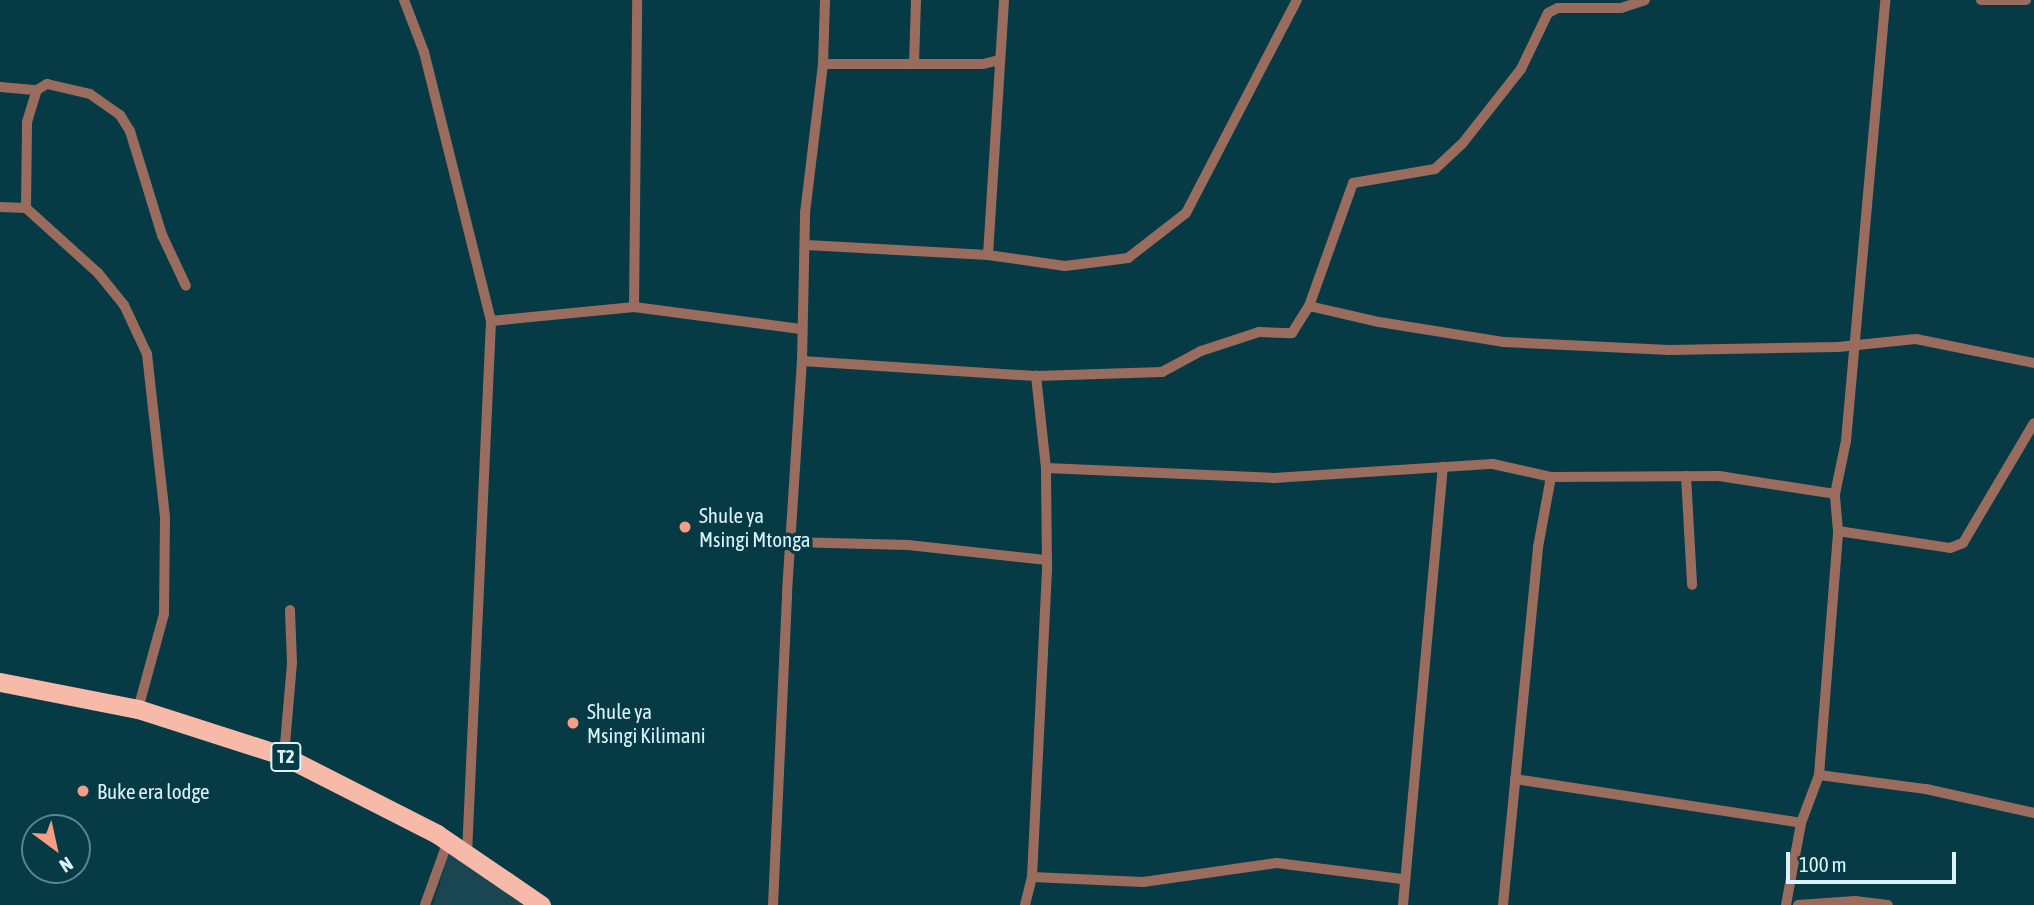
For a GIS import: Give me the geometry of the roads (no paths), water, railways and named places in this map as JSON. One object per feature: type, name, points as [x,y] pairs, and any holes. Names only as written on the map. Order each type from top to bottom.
[{"type":"highway","name":"T2","points":[[0,682],[138,709],[284,756],[448,841],[541,905]]},
{"type":"street","points":[[404,0],[424,52],[491,321],[467,854]]},
{"type":"street","points":[[634,307],[637,0]]},
{"type":"street","points":[[773,905],[790,542],[803,361],[801,329],[807,245],[805,213],[823,65],[825,0]]},
{"type":"street","points":[[914,64],[916,0]]},
{"type":"street","points":[[988,255],[1004,0]]},
{"type":"street","points":[[807,245],[988,255],[1065,266],[1128,258],[1168,231],[1202,187],[1297,0]]},
{"type":"street","points":[[803,361],[1036,376],[1162,372],[1201,351],[1259,332],[1292,333],[1309,306],[1353,183],[1435,169],[1462,144],[1521,69],[1548,13],[1558,8],[1622,8],[1645,0]]},
{"type":"street","points":[[1786,905],[1801,823],[1819,775],[1838,530],[1835,494],[1846,440],[1856,343],[1885,0]]},
{"type":"street","points":[[1981,0],[2026,0]]},
{"type":"street","points":[[823,65],[983,64],[999,60]]},
{"type":"street","points":[[0,87],[37,90],[47,84],[90,94],[120,115],[130,131],[162,235],[186,286]]},
{"type":"street","points":[[26,208],[27,122],[37,90]]},
{"type":"street","points":[[0,207],[26,208],[99,273],[124,305],[147,354],[165,518],[164,614],[138,709]]},
{"type":"street","points":[[1309,306],[1379,323],[1504,342],[1669,350],[1838,347],[1856,343],[1916,339],[2034,363]]},
{"type":"street","points":[[491,321],[634,307],[801,329]]},
{"type":"street","points":[[1026,905],[1032,877],[1047,560],[1046,468],[1036,376]]},
{"type":"street","points":[[1838,530],[1950,548],[1963,543],[2034,424]]},
{"type":"street","points":[[1046,468],[1274,478],[1493,464],[1551,477],[1720,476],[1835,494]]},
{"type":"street","points":[[1403,905],[1402,879],[1443,467]]},
{"type":"street","points":[[1686,476],[1692,585]]},
{"type":"street","points":[[1503,905],[1538,547],[1551,477]]},
{"type":"street","points":[[790,542],[908,545],[1047,560]]},
{"type":"street","points":[[284,756],[292,663],[290,610]]},
{"type":"street","points":[[1819,775],[1926,789],[2034,813]]},
{"type":"street","points":[[1515,779],[1801,823]]},
{"type":"street","points":[[425,905],[448,841]]},
{"type":"street","points":[[1032,877],[1143,882],[1277,863],[1402,879]]},
{"type":"street","points":[[1798,905],[1855,901],[1888,905]]},
{"type":"place","name":"Shule ya Msingi Mtonga","points":[[685,527]]},
{"type":"place","name":"Shule ya Msingi Kilimani","points":[[573,723]]},
{"type":"place","name":"Buke era lodge","points":[[83,791]]}]
